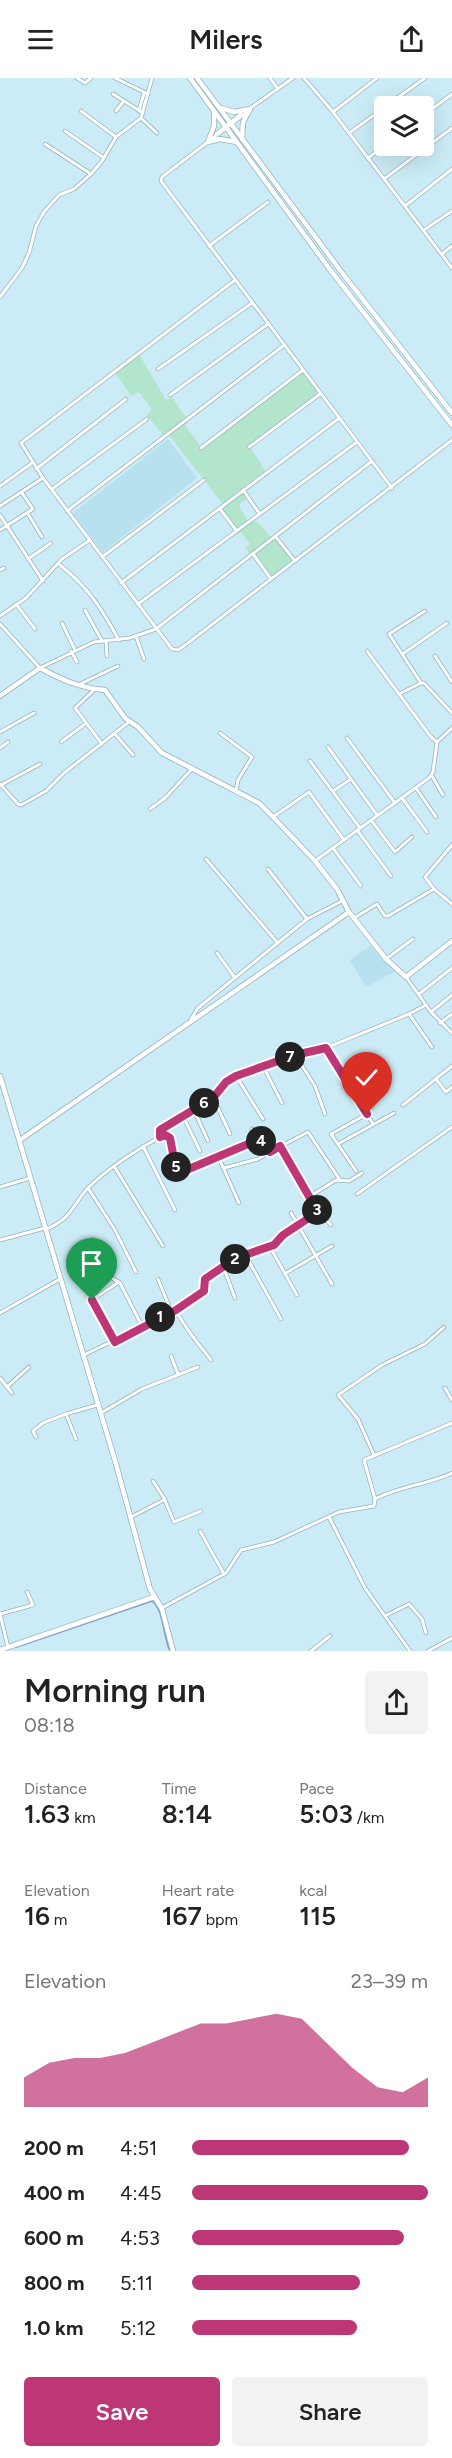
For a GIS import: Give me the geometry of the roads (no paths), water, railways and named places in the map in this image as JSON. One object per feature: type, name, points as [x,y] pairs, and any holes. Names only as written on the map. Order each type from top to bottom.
[{"type":"street","points":[[77,78],[85,82],[91,78]]},
{"type":"street","points":[[115,78],[146,94]]},
{"type":"street","points":[[152,78],[141,118],[157,133]]},
{"type":"street","points":[[190,78],[217,109],[234,112],[250,109]]},
{"type":"street","points":[[197,78],[365,316],[452,425]]},
{"type":"street","points":[[270,78],[278,89]]},
{"type":"street","points":[[293,78],[161,179],[283,346],[392,488]]},
{"type":"street","points":[[304,78],[333,112],[452,268]]},
{"type":"street","points":[[333,112],[377,78]]},
{"type":"street","points":[[400,96],[425,78]]},
{"type":"street","points":[[112,94],[141,112]]},
{"type":"street","points":[[434,108],[452,94]]},
{"type":"street","points":[[116,111],[123,102]]},
{"type":"street","points":[[208,142],[217,109]]},
{"type":"street","points":[[240,141],[243,122],[250,109]]},
{"type":"street","points":[[81,111],[116,137]]},
{"type":"street","points":[[349,133],[374,115]]},
{"type":"street","points":[[0,297],[22,267],[29,253],[36,226],[44,212],[59,195],[74,189],[91,174],[104,158],[116,137],[141,118]]},
{"type":"street","points":[[384,179],[452,128]]},
{"type":"street","points":[[65,131],[104,158]]},
{"type":"street","points":[[208,142],[224,139],[240,141],[452,413]]},
{"type":"street","points":[[45,144],[91,174]]},
{"type":"street","points":[[368,158],[374,154]]},
{"type":"street","points":[[405,206],[452,169]]},
{"type":"street","points":[[209,246],[268,202]]},
{"type":"street","points":[[423,230],[452,211]]},
{"type":"street","points":[[442,254],[452,246]]},
{"type":"street","points":[[235,280],[22,441],[21,445],[36,469],[169,647],[178,650],[452,440]]},
{"type":"street","points":[[158,369],[252,303]]},
{"type":"street","points":[[360,309],[366,304]]},
{"type":"street","points":[[365,316],[371,311]]},
{"type":"street","points":[[170,395],[268,324]]},
{"type":"street","points":[[68,511],[283,346]]},
{"type":"street","points":[[201,448],[303,370]]},
{"type":"street","points":[[249,447],[320,394]]},
{"type":"street","points":[[36,469],[126,399]]},
{"type":"street","points":[[52,489],[147,419]]},
{"type":"street","points":[[121,583],[338,419]]},
{"type":"street","points":[[138,604],[357,442]]},
{"type":"street","points":[[0,696],[40,668],[73,650],[104,641],[136,636],[156,629],[372,461]]},
{"type":"street","points":[[0,486],[32,463]]},
{"type":"street","points":[[0,506],[43,478]]},
{"type":"street","points":[[102,557],[204,480]]},
{"type":"street","points":[[243,490],[259,513]]},
{"type":"street","points":[[0,530],[33,509],[22,493]]},
{"type":"street","points":[[220,509],[236,530]]},
{"type":"street","points":[[28,514],[42,537]]},
{"type":"street","points":[[0,515],[43,581]]},
{"type":"street","points":[[275,536],[295,561]]},
{"type":"street","points":[[0,616],[43,581],[60,565],[62,559],[90,540]]},
{"type":"street","points":[[28,559],[51,543]]},
{"type":"street","points":[[253,554],[271,579]]},
{"type":"street","points":[[60,565],[89,590],[119,640]]},
{"type":"street","points":[[16,604],[35,629]]},
{"type":"street","points":[[85,610],[104,641],[107,656]]},
{"type":"street","points":[[425,611],[389,634],[404,653],[421,683],[424,683],[452,714]]},
{"type":"street","points":[[62,623],[77,662]]},
{"type":"street","points":[[404,653],[447,623]]},
{"type":"street","points":[[0,624],[40,668],[77,686],[93,691],[108,692],[129,723],[138,727],[162,753],[191,770],[214,779],[236,793],[259,803],[315,861],[349,912],[386,959],[406,977],[440,1023],[452,1033]]},
{"type":"street","points":[[136,636],[144,659]]},
{"type":"street","points":[[367,651],[436,742]]},
{"type":"street","points":[[435,656],[452,682]]},
{"type":"street","points":[[77,686],[118,666]]},
{"type":"street","points":[[400,693],[421,683]]},
{"type":"street","points":[[93,691],[75,708],[102,744]]},
{"type":"street","points":[[0,732],[34,713]]},
{"type":"street","points":[[40,764],[1,785],[18,804],[46,791],[64,773],[129,723]]},
{"type":"street","points":[[62,742],[85,724]]},
{"type":"street","points":[[443,795],[431,775],[436,742],[451,730]]},
{"type":"street","points":[[220,733],[252,757],[238,780],[236,793]]},
{"type":"street","points":[[115,734],[133,755]]},
{"type":"street","points":[[347,738],[395,803]]},
{"type":"street","points":[[0,748],[8,742]]},
{"type":"street","points":[[328,747],[377,815]]},
{"type":"street","points":[[310,761],[392,876]]},
{"type":"street","points":[[150,809],[165,798],[191,770]]},
{"type":"street","points":[[315,861],[431,775]]},
{"type":"street","points":[[333,791],[351,779]]},
{"type":"street","points":[[416,788],[436,818]]},
{"type":"street","points":[[273,817],[309,792],[344,840]]},
{"type":"street","points":[[402,798],[427,832]]},
{"type":"street","points":[[370,820],[395,852],[412,837]]},
{"type":"street","points":[[452,844],[425,877],[434,889],[452,904]]},
{"type":"street","points":[[333,848],[362,886]]},
{"type":"street","points":[[206,859],[278,943]]},
{"type":"street","points":[[268,869],[307,919]]},
{"type":"street","points":[[354,918],[377,904],[385,916],[388,916],[434,889]]},
{"type":"street","points":[[191,1020],[194,1011],[307,919],[342,901]]},
{"type":"street","points":[[20,1140],[349,912]]},
{"type":"street","points":[[386,959],[413,939]]},
{"type":"street","points":[[406,977],[452,940]]},
{"type":"street","points":[[217,953],[235,978]]},
{"type":"street","points":[[419,994],[452,968]]},
{"type":"street","points":[[431,1012],[452,996]]},
{"type":"street","points":[[160,1137],[160,1130],[213,1098],[226,1082],[236,1076],[295,1055],[326,1048],[426,1005]]},
{"type":"street","points":[[409,1014],[432,1047]]},
{"type":"street","points":[[440,1023],[452,1014]]},
{"type":"street","points":[[326,1048],[373,1124]]},
{"type":"street","points":[[295,1055],[315,1086],[326,1114]]},
{"type":"street","points":[[263,1066],[282,1103]]},
{"type":"street","points":[[403,1106],[452,1066]]},
{"type":"street","points":[[0,1076],[2,1093],[20,1140],[154,1598],[162,1609],[173,1651]]},
{"type":"street","points":[[236,1076],[263,1119]]},
{"type":"street","points":[[436,1079],[446,1092],[452,1087]]},
{"type":"street","points":[[213,1098],[230,1134]]},
{"type":"street","points":[[194,1110],[208,1141]]},
{"type":"street","points":[[338,1144],[394,1113]]},
{"type":"street","points":[[357,1171],[331,1134],[367,1114]]},
{"type":"street","points":[[183,1116],[200,1151]]},
{"type":"street","points":[[357,1194],[452,1127]]},
{"type":"street","points":[[252,1129],[270,1152]]},
{"type":"street","points":[[224,1168],[258,1159],[308,1132],[340,1180]]},
{"type":"street","points":[[0,1240],[46,1229],[74,1211],[88,1188],[114,1166],[143,1146],[165,1135],[170,1138],[177,1174],[260,1139]]},
{"type":"street","points":[[143,1146],[175,1210]]},
{"type":"street","points":[[280,1146],[318,1212],[331,1225]]},
{"type":"street","points":[[218,1156],[239,1203]]},
{"type":"street","points":[[114,1166],[163,1246]]},
{"type":"street","points":[[309,1197],[340,1180],[349,1181],[362,1173]]},
{"type":"street","points":[[0,1187],[31,1178]]},
{"type":"street","points":[[88,1188],[115,1230],[136,1272]]},
{"type":"street","points":[[82,1356],[115,1342],[176,1310],[204,1291],[205,1279],[223,1266],[236,1258],[246,1257],[270,1247],[318,1212]]},
{"type":"street","points":[[291,1213],[297,1228],[332,1284]]},
{"type":"street","points":[[93,1239],[112,1278],[119,1282],[142,1326]]},
{"type":"street","points":[[286,1273],[332,1246]]},
{"type":"street","points":[[270,1247],[297,1294]]},
{"type":"street","points":[[246,1257],[281,1319]]},
{"type":"street","points":[[223,1266],[235,1298]]},
{"type":"street","points":[[0,1313],[60,1279]]},
{"type":"street","points":[[158,1279],[171,1311]]},
{"type":"street","points":[[115,1342],[92,1300],[119,1282]]},
{"type":"street","points":[[176,1310],[185,1328],[191,1332],[211,1360]]},
{"type":"street","points":[[374,1455],[358,1419],[338,1395],[382,1365],[425,1344],[444,1327]]},
{"type":"street","points":[[171,1356],[178,1374]]},
{"type":"street","points":[[7,1387],[29,1367]]},
{"type":"street","points":[[100,1414],[142,1389],[198,1367]]},
{"type":"street","points":[[0,1378],[12,1393]]},
{"type":"street","points":[[445,1388],[452,1401]]},
{"type":"street","points":[[36,1437],[34,1429],[66,1414],[97,1405]]},
{"type":"street","points":[[66,1414],[76,1439]]},
{"type":"street","points":[[162,1609],[224,1574],[241,1550],[274,1542],[347,1510],[374,1506],[375,1499],[364,1460],[452,1423]]},
{"type":"street","points":[[375,1499],[452,1473]]},
{"type":"street","points":[[153,1481],[174,1522],[201,1511]]},
{"type":"street","points":[[130,1517],[164,1500]]},
{"type":"street","points":[[329,1517],[365,1588],[384,1615],[387,1615],[410,1651]]},
{"type":"street","points":[[200,1531],[224,1574]]},
{"type":"street","points":[[8,1647],[0,1614],[33,1605],[27,1592]]},
{"type":"street","points":[[0,1650],[154,1598]]},
{"type":"street","points":[[387,1615],[409,1604],[422,1618],[426,1633]]},
{"type":"street","points":[[311,1651],[330,1636]]},
{"type":"street","points":[[428,1651],[452,1638]]},
{"type":"waterway","points":[[17,1647],[152,1601],[159,1611],[170,1651]]}]
